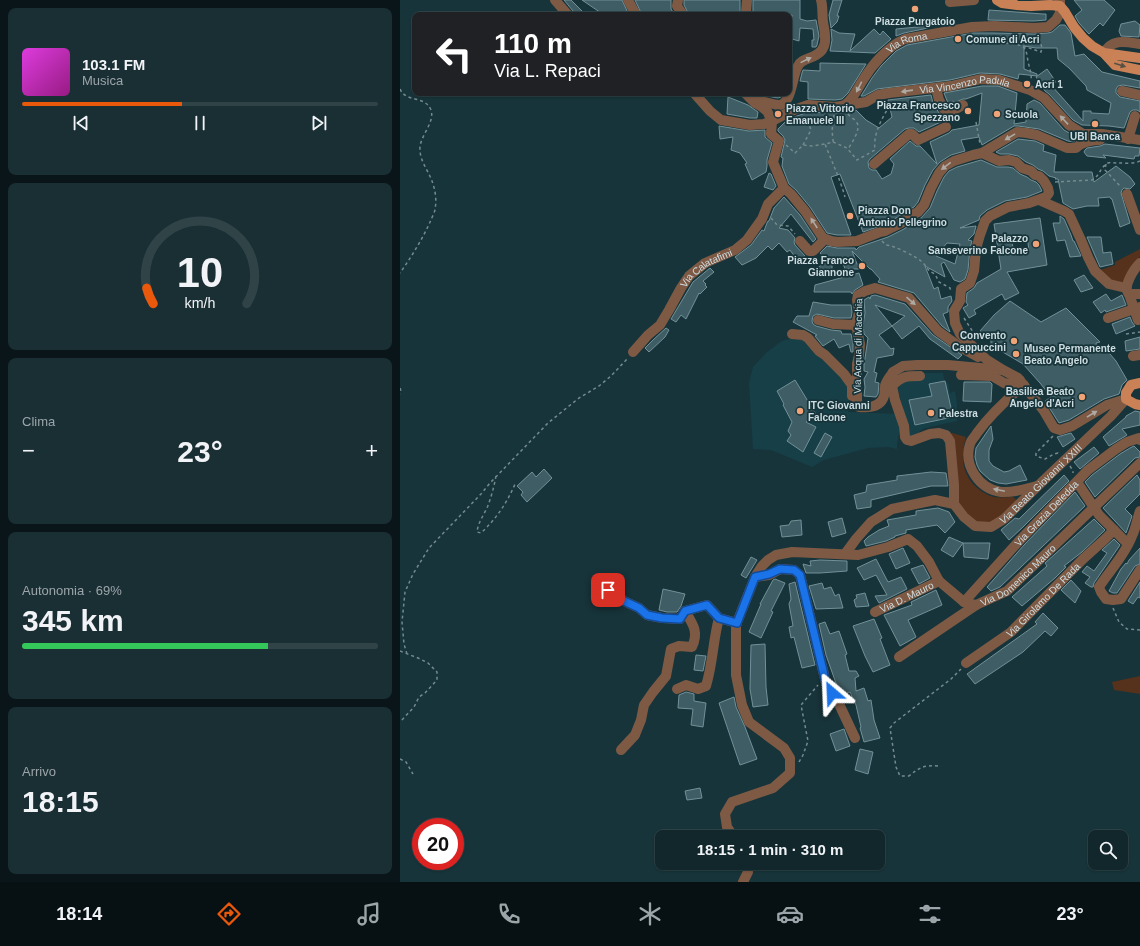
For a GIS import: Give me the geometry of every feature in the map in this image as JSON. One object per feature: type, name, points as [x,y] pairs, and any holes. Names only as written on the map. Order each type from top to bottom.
[{"type":"main road","points":[[997,0],[1002,3],[1031,6],[1060,4],[1074,27],[1083,38],[1092,46],[1104,53],[1115,65],[1140,70]]},
{"type":"main road","points":[[1104,53],[1140,58]]},
{"type":"main road","points":[[1140,383],[1131,385],[1126,393],[1126,399],[1140,405]]},
{"type":"street","points":[[555,0],[565,12]]},
{"type":"street","points":[[628,0],[634,12]]},
{"type":"street","points":[[678,0],[677,6],[681,12]]},
{"type":"street","points":[[746,12],[747,0]]},
{"type":"street","points":[[792,86],[798,64],[817,55],[825,45],[821,0]]},
{"type":"street","points":[[950,2],[974,0]]},
{"type":"street","name":"Via Roma","points":[[839,106],[854,96],[862,81],[878,60],[898,42],[905,39],[972,27],[1048,27],[1056,20],[1060,4]]},
{"type":"street","points":[[1104,53],[1107,48],[1118,42],[1140,44]]},
{"type":"street","name":"Via Vincenzo Padula","points":[[768,123],[791,111],[807,106],[839,106],[866,102],[878,95],[951,86],[981,79],[999,80],[1030,90],[1044,98],[1069,125],[1084,134],[1102,134],[1140,140]]},
{"type":"street","points":[[936,88],[939,100],[944,109],[950,112],[963,105]]},
{"type":"street","points":[[1122,91],[1140,95]]},
{"type":"street","points":[[697,96],[710,111],[721,120],[750,126],[768,123]]},
{"type":"street","points":[[748,96],[767,111],[768,123],[775,137],[773,162],[784,188],[805,211],[823,238],[837,242],[857,241],[894,227],[918,212],[924,205],[939,173],[945,166],[959,159],[982,153],[1017,132],[1037,135],[1067,148],[1076,148],[1080,144],[1087,141],[1096,140],[1110,140],[1140,145]]},
{"type":"street","points":[[755,103],[760,101],[778,105],[784,103],[788,96]]},
{"type":"street","points":[[1128,139],[1135,116]]},
{"type":"street","points":[[874,164],[909,134],[912,134],[918,140],[946,126]]},
{"type":"street","points":[[982,153],[999,160],[1016,162],[1022,168],[1031,171],[1035,175],[1039,176],[1048,186],[1048,193],[1046,197],[1039,200],[1008,207],[990,216],[985,221],[976,249],[974,271],[970,283],[961,289],[960,301],[954,311],[955,324],[960,334],[987,360],[1018,378],[1044,411],[1054,428],[1060,430],[1072,426],[1107,405],[1126,399]]},
{"type":"street","name":"Via Calatafimi","points":[[633,352],[648,335],[660,325],[689,276],[705,263],[735,250],[747,240],[762,219],[768,204],[784,188]]},
{"type":"street","points":[[1127,194],[1140,230]]},
{"type":"street","points":[[1039,200],[1069,214],[1095,271],[1110,284],[1127,291],[1140,294]]},
{"type":"street","points":[[800,241],[809,251],[813,251],[825,239]]},
{"type":"street","points":[[1138,320],[1137,308],[1127,291],[1133,273],[1140,263]]},
{"type":"street","name":"Via Acqua di Macchia","points":[[894,372],[888,378],[882,402],[876,406],[866,408],[859,407],[856,401],[857,364],[860,344],[856,325],[859,312],[857,300],[858,295],[875,288],[909,298],[938,331],[975,356],[987,360]]},
{"type":"street","points":[[1108,318],[1137,308]]},
{"type":"street","points":[[818,320],[832,324],[856,325]]},
{"type":"street","points":[[792,334],[803,335],[808,338],[819,351],[844,374],[852,385],[853,406]]},
{"type":"street","points":[[729,830],[727,827],[725,814],[732,802],[773,788],[790,773],[790,758],[784,748],[749,722],[742,705],[736,675],[737,623],[755,577],[762,566],[776,555],[792,552],[846,554],[856,539],[871,522],[892,509],[935,500],[954,504],[954,485],[950,441],[946,435],[939,433],[930,434],[911,441],[907,440],[892,386],[894,372],[903,366],[917,365],[948,365],[1003,370]]},
{"type":"street","points":[[961,375],[992,376],[1004,383],[1022,383]]},
{"type":"street","points":[[892,386],[899,379],[906,376],[920,376]]},
{"type":"street","points":[[1022,383],[984,423],[970,443],[968,458],[974,476],[987,487],[1000,492],[1017,491],[1037,486]]},
{"type":"street","name":"Via Beato Giovanni XXIII","points":[[954,504],[964,518],[975,526],[991,527],[1004,519],[1111,416],[1126,399]]},
{"type":"street","name":"Via Grazia Deledda","points":[[964,602],[1019,540],[1088,470],[1127,442],[1139,439]]},
{"type":"street","name":"Via Domenico Mauro","points":[[846,554],[866,554],[908,540],[917,546],[929,562],[939,581],[964,602],[976,605],[1007,591],[1140,463]]},
{"type":"street","points":[[1076,482],[1099,515],[1128,544]]},
{"type":"street","points":[[1140,511],[1132,536],[1117,562],[1107,574],[1100,587],[1101,592],[1106,599],[1121,599],[1140,570]]},
{"type":"street","name":"Via Girolamo De Rada","points":[[966,663],[1011,632],[1083,559],[1114,530]]},
{"type":"street","points":[[755,577],[769,574],[780,569],[794,570],[800,575],[826,683],[839,704],[855,738]]},
{"type":"street","name":"Via D. Mauro","points":[[875,612],[939,581]]},
{"type":"street","points":[[608,590],[624,601],[639,608],[647,615],[680,619],[685,611],[707,605],[719,618],[737,623]]},
{"type":"street","points":[[899,657],[976,605]]},
{"type":"street","points":[[621,750],[635,735],[641,720],[644,706],[666,676],[671,649],[679,646],[692,648],[696,639],[693,624],[685,611]]},
{"type":"street","points":[[677,689],[686,685],[698,689],[706,686],[710,673],[719,618]]},
{"type":"street","points":[[743,882],[748,870]]},
{"type":"path","points":[[984,26],[988,41],[1013,43],[1041,52],[1042,48],[1037,27]]},
{"type":"path","points":[[1022,46],[1025,48],[1031,71],[1030,90]]},
{"type":"path","points":[[400,89],[402,94],[409,98],[425,102],[430,108],[432,115],[420,148],[422,161],[432,181],[436,209],[416,249],[400,273]]},
{"type":"path","points":[[803,145],[812,146],[833,142],[847,148],[857,160],[875,150],[874,142],[880,122],[887,110],[882,95]]},
{"type":"path","points":[[833,142],[832,131],[839,106],[857,122],[858,126],[853,142],[848,149]]},
{"type":"path","points":[[775,137],[788,145],[795,152],[803,145],[811,130],[808,121]]},
{"type":"path","points":[[976,122],[982,153]]},
{"type":"path","points":[[825,144],[838,175],[838,180],[845,197]]},
{"type":"path","points":[[1048,186],[1053,182],[1092,180],[1097,178],[1106,164],[1110,162],[1136,163],[1140,161]]},
{"type":"path","points":[[1106,164],[1105,170],[1127,194]]},
{"type":"path","points":[[765,211],[777,225],[788,226],[800,241]]},
{"type":"path","points":[[881,231],[881,240],[886,245],[890,245],[903,252],[912,254],[921,261],[930,272],[935,274],[939,282],[950,288],[955,303],[958,305],[961,314],[975,335]]},
{"type":"path","points":[[1126,334],[1140,332]]},
{"type":"path","points":[[408,654],[404,644],[402,622],[405,592],[413,574],[430,548],[496,476],[548,423],[579,398],[600,386],[633,352]]},
{"type":"path","points":[[400,388],[400,394]]},
{"type":"path","points":[[496,476],[494,489],[478,525],[477,532],[481,533],[493,521],[501,510],[515,484]]},
{"type":"path","points":[[1113,600],[1113,610],[1119,622],[1127,629],[1140,630]]},
{"type":"path","points":[[400,651],[428,663],[437,672],[437,680],[425,693],[419,697],[414,707],[400,722]]},
{"type":"path","points":[[938,766],[926,765],[916,770],[909,776],[900,776],[896,767],[890,728],[894,723],[951,678],[966,663]]},
{"type":"path","points":[[790,773],[796,767],[803,755],[808,741],[801,705],[817,685],[826,683]]},
{"type":"path","points":[[400,759],[406,762],[412,774]]},
{"type":"shaded area","points":[[1140,249],[1140,256],[1124,286],[1111,282],[1097,271],[1115,265],[1115,262]]},
{"type":"shaded area","points":[[793,338],[805,340],[848,385],[848,412],[897,414],[900,428],[897,449],[888,447],[868,448],[824,460],[812,467],[771,450],[753,449],[749,383],[753,367],[767,352],[782,341]]},
{"type":"shaded area","name":"Palestra","points":[[920,373],[943,373],[945,383],[948,382],[950,393],[955,391],[957,421],[925,428],[911,437],[909,435],[898,389],[902,382]]},
{"type":"shaded area","points":[[952,433],[966,437],[963,450],[963,462],[966,473],[973,484],[988,495],[994,497],[1013,497],[1020,503],[1004,519],[975,526],[954,504],[946,435]]},
{"type":"shaded area","points":[[1140,676],[1140,694],[1114,690],[1112,682]]},
{"type":"building","points":[[564,0],[571,0],[583,12],[573,11]]},
{"type":"building","points":[[582,0],[622,0],[628,12],[600,12]]},
{"type":"building","points":[[635,0],[671,0],[671,9],[673,12],[641,12]]},
{"type":"building","points":[[684,0],[740,0],[740,12],[688,12],[684,5]]},
{"type":"building","points":[[753,0],[800,0],[800,19],[807,21],[816,20],[819,36],[816,47],[812,47],[812,40],[814,40],[813,29],[800,28],[799,41],[792,39],[792,12],[753,12]]},
{"type":"building","points":[[833,0],[842,0],[837,16],[839,16],[837,22],[831,28],[829,15]]},
{"type":"building","points":[[1074,0],[1104,0],[1115,10],[1103,26],[1100,23],[1089,34],[1075,16],[1082,10]]},
{"type":"building","points":[[989,10],[1046,14],[1046,20],[988,20]]},
{"type":"building","points":[[1135,21],[1140,25],[1139,37],[1121,36],[1119,31],[1121,24]]},
{"type":"building","points":[[1060,25],[1065,25],[1071,33],[1075,56],[1084,54],[1102,72],[1140,81],[1140,88],[1123,85],[1118,86],[1116,89],[1116,93],[1120,97],[1140,101],[1140,112],[1133,110],[1130,112],[1124,128],[1082,125],[1073,120],[1045,91],[1036,77],[1047,69],[1056,82],[1051,85],[1083,121],[1083,111],[1109,114],[1111,103],[1087,90],[1086,86],[1058,59],[1057,48],[1036,48],[1024,46],[1024,69],[1037,74],[1037,76],[1019,74],[1018,79],[1000,74],[980,73],[950,80],[877,89],[864,96],[861,96],[881,66],[896,51],[907,45],[973,33],[1048,33],[1052,32]]},
{"type":"building","points":[[928,26],[928,28],[896,36],[896,29]]},
{"type":"building","points":[[831,29],[839,33],[855,34],[850,51],[874,29],[880,35],[883,31],[891,39],[875,53],[830,51],[832,40]]},
{"type":"building","points":[[820,63],[866,64],[848,93],[842,99],[808,99],[808,82],[800,81],[803,70],[820,71]]},
{"type":"building","points":[[982,86],[998,86],[1017,93],[1014,124],[1026,122],[1027,104],[1034,100],[1040,103],[1064,130],[1078,138],[1074,142],[1068,141],[1039,129],[1014,126],[982,145],[979,137],[961,140],[965,151],[951,155],[940,162],[933,170],[918,202],[914,207],[883,225],[863,232],[840,174],[831,177],[851,235],[827,233],[810,207],[789,184],[782,166],[783,158],[781,157],[785,140],[778,131],[778,129],[787,120],[809,112],[835,113],[856,110],[866,120],[879,128],[892,117],[888,100],[931,95],[933,103],[939,113],[947,118],[953,118],[949,121],[943,121],[919,132],[914,128],[905,129],[870,159],[868,162],[869,168],[876,170],[882,179],[891,174],[894,164],[890,159],[910,141],[916,146],[920,146],[937,164],[930,142],[952,130],[979,125],[982,93],[954,103],[953,101],[948,103],[944,93]]},
{"type":"building","points":[[767,96],[782,96],[778,98]]},
{"type":"building","points":[[728,97],[748,105],[758,112],[757,118],[727,114]]},
{"type":"building","points":[[719,126],[749,131],[765,130],[765,137],[772,143],[767,160],[766,172],[752,180],[745,164],[747,163],[740,153],[731,150],[733,137],[720,139]]},
{"type":"building","points":[[1018,139],[1035,141],[1044,145],[1043,151],[1056,155],[1054,172],[1092,172],[1094,182],[1116,166],[1130,177],[1135,184],[1130,189],[1124,188],[1121,193],[1130,223],[1120,227],[1112,199],[1110,197],[1098,198],[1099,206],[1087,206],[1073,209],[1063,203],[1058,179],[1049,176],[1018,156],[1000,154],[996,152]]},
{"type":"building","points":[[1105,144],[1140,148],[1139,156],[1135,156],[1134,159],[1103,155],[1106,158],[1087,156],[1084,152],[1087,148]]},
{"type":"building","points":[[981,160],[997,167],[1013,168],[1020,174],[1036,182],[1042,191],[1027,197],[1005,201],[987,210],[980,216],[979,220],[960,228],[976,226],[974,234],[968,240],[972,241],[968,270],[965,279],[960,282],[954,280],[944,262],[941,264],[945,277],[925,266],[934,289],[938,287],[941,299],[951,296],[952,301],[948,307],[948,312],[943,314],[950,332],[942,326],[914,293],[878,282],[880,279],[852,251],[859,269],[845,269],[843,263],[832,264],[832,269],[816,269],[827,261],[820,253],[827,246],[837,248],[855,248],[856,250],[859,247],[888,237],[921,218],[930,208],[944,177],[949,171]],"holes":[[[947,243],[960,244],[955,264],[936,256]]]},
{"type":"building","points":[[769,173],[771,174],[776,186],[773,190],[764,187]]},
{"type":"building","points":[[784,197],[800,215],[816,239],[813,242],[791,214],[779,228],[788,230],[795,238],[795,245],[805,256],[797,260],[790,250],[787,252],[779,243],[772,250],[768,246],[756,258],[742,265],[735,257],[751,245],[762,230],[764,231],[774,208]]},
{"type":"building","points":[[1060,216],[1064,219],[1081,256],[1070,257],[1065,240],[1057,241],[1053,223],[1060,223]]},
{"type":"building","name":"Palazzo Sanseverino Falcone","points":[[1040,218],[1047,265],[1007,272],[1019,293],[1005,300],[1002,294],[974,310],[976,314],[969,318],[963,308],[968,305],[966,302],[967,293],[974,288],[977,283],[1001,269],[994,224]],"holes":[[[1027,235],[1029,251],[1014,253],[1011,237]]]},
{"type":"building","points":[[1087,237],[1101,237],[1103,253],[1111,252],[1113,264],[1100,267]]},
{"type":"building","points":[[710,268],[714,272],[703,281],[707,287],[700,294],[699,293],[686,319],[681,315],[676,322],[671,319],[693,282]]},
{"type":"building","points":[[859,273],[863,285],[852,294],[851,292],[814,292],[815,285]]},
{"type":"building","points":[[1084,275],[1093,288],[1081,292],[1074,280]]},
{"type":"building","points":[[1106,294],[1111,301],[1122,295],[1126,305],[1106,312],[1105,310],[1101,313],[1093,302]]},
{"type":"building","points":[[875,295],[905,304],[933,335],[962,355],[958,359],[930,339],[919,326],[902,339],[892,326],[879,335],[891,349],[894,348],[893,355],[877,358],[874,372],[877,373],[875,382],[879,383],[878,394],[876,397],[864,396],[864,379],[868,372],[864,371],[864,365],[868,338],[864,334],[863,325],[865,313],[864,300],[869,297],[870,299],[871,296]],"holes":[[[875,305],[905,316],[892,326]]]},
{"type":"building","points":[[1010,301],[1041,322],[1066,308],[1100,342],[1096,343],[1097,347],[1103,346],[1116,361],[1127,380],[1122,385],[1119,394],[1104,399],[1069,420],[1059,423],[1045,401],[1051,397],[1040,383],[1023,364],[991,345],[991,340],[980,331],[994,315]]},
{"type":"building","points":[[813,302],[831,305],[851,305],[851,318],[834,318],[817,314],[813,316],[812,321],[816,326],[841,331],[842,334],[851,334],[853,352],[851,352],[849,344],[839,348],[834,339],[823,346],[815,336],[817,335],[793,322],[797,316],[809,316]]},
{"type":"building","points":[[1130,317],[1135,326],[1116,334],[1112,324]]},
{"type":"building","points":[[666,328],[669,330],[665,337],[649,352],[645,348]]},
{"type":"building","points":[[1140,337],[1140,349],[1126,351],[1125,341]]},
{"type":"building","name":"ITC Giovanni Falcone","points":[[795,380],[817,416],[806,422],[816,427],[803,452],[787,441],[791,435],[788,431],[792,422],[777,391]]},
{"type":"building","points":[[945,381],[953,417],[915,425],[909,400],[932,396],[929,384]]},
{"type":"building","points":[[964,382],[990,382],[992,384],[991,402],[963,401]]},
{"type":"building","points":[[1135,411],[1140,412],[1140,425],[1122,429],[1127,435],[1109,446],[1103,437],[1126,416]]},
{"type":"building","points":[[991,426],[993,439],[989,450],[989,461],[993,466],[1004,472],[1020,465],[1027,480],[1006,484],[998,483],[990,480],[980,471],[975,457],[976,448]]},
{"type":"building","points":[[825,433],[832,437],[821,457],[814,453]]},
{"type":"building","points":[[1071,433],[1075,439],[1063,447],[1057,437]]},
{"type":"building","points":[[1134,446],[1140,452],[1140,457],[1135,458],[1095,497],[1085,482],[1120,454]]},
{"type":"building","points":[[1094,447],[1099,453],[1080,469],[1074,462]]},
{"type":"building","points":[[544,469],[552,478],[527,502],[521,495],[523,492],[517,486],[532,472],[536,477]]},
{"type":"building","points":[[931,472],[946,473],[948,486],[931,486],[871,500],[871,507],[857,509],[854,495],[866,492],[867,485],[897,480],[897,476]]},
{"type":"building","points":[[1064,475],[1069,481],[1009,540],[1001,530],[1015,518],[1019,519]]},
{"type":"building","points":[[1137,475],[1140,480],[1140,494],[1125,509],[1132,516],[1126,533],[1103,508]]},
{"type":"building","points":[[1075,492],[1085,506],[1000,587],[991,591],[987,587],[1024,545]]},
{"type":"building","points":[[938,508],[949,512],[955,522],[945,533],[937,525],[906,530],[906,533],[895,536],[886,541],[866,546],[864,541],[868,537],[889,526],[887,520],[916,515],[916,511]]},
{"type":"building","points":[[842,518],[846,533],[832,537],[828,522]]},
{"type":"building","points":[[1094,519],[1105,530],[1082,552],[1064,566],[1066,567],[1055,578],[1022,606],[1012,597],[1047,566],[1045,563]]},
{"type":"building","points":[[801,520],[802,535],[782,537],[780,526],[789,525],[791,521]]},
{"type":"building","points":[[949,537],[963,543],[953,557],[941,550]]},
{"type":"building","points":[[1114,539],[1120,545],[1094,583],[1093,587],[1091,587],[1085,583],[1090,577],[1082,572],[1087,566],[1094,571],[1107,553],[1102,550]]},
{"type":"building","points":[[963,543],[990,543],[988,559],[964,557]]},
{"type":"building","points":[[903,548],[910,563],[896,569],[889,554]]},
{"type":"building","points":[[1140,548],[1140,564],[1135,566],[1117,593],[1109,591],[1121,569]]},
{"type":"building","points":[[751,557],[757,560],[746,578],[741,575]]},
{"type":"building","points":[[876,559],[888,582],[901,577],[907,589],[879,603],[875,596],[887,595],[876,575],[864,580],[857,568]]},
{"type":"building","points":[[810,561],[847,561],[847,571],[806,573],[803,564],[811,566]]},
{"type":"building","points":[[923,565],[930,578],[919,584],[911,569]]},
{"type":"building","points":[[775,579],[785,583],[771,611],[773,612],[761,638],[749,632],[760,604],[773,580]]},
{"type":"building","points":[[1071,580],[1081,591],[1075,603],[1061,590]]},
{"type":"building","points":[[795,582],[815,665],[802,668],[794,637],[791,638],[789,627],[793,626],[789,604],[791,599],[789,584]]},
{"type":"building","points":[[1140,582],[1140,598],[1138,597],[1133,604],[1128,601]]},
{"type":"building","points":[[822,583],[824,589],[831,587],[835,596],[839,594],[843,608],[816,609],[809,586]]},
{"type":"building","points":[[663,589],[685,594],[681,606],[677,612],[659,610]]},
{"type":"building","points":[[936,590],[942,605],[908,620],[916,637],[900,646],[884,615],[912,605],[911,602]]},
{"type":"building","points":[[865,593],[869,606],[856,607],[854,600],[857,598],[856,595]]},
{"type":"building","points":[[1043,613],[1058,628],[1051,636],[1045,631],[1023,652],[975,684],[967,674],[1037,624],[1035,622]]},
{"type":"building","points":[[874,619],[882,638],[880,639],[890,665],[873,672],[853,626]]},
{"type":"building","points":[[825,622],[830,634],[839,631],[847,654],[845,655],[849,671],[856,671],[859,676],[855,678],[856,691],[864,688],[868,701],[871,700],[874,720],[880,738],[864,742],[856,705],[850,692],[841,696],[826,655],[819,624]]},
{"type":"building","points":[[765,644],[768,705],[753,707],[750,689],[751,645]]},
{"type":"building","points":[[696,655],[706,656],[703,671],[694,670]]},
{"type":"building","points":[[686,692],[694,694],[694,701],[706,703],[703,727],[691,725],[693,709],[678,708],[679,695]]},
{"type":"building","points":[[734,697],[736,707],[757,759],[740,765],[719,703]]},
{"type":"building","points":[[844,729],[850,746],[836,751],[830,734]]},
{"type":"building","points":[[860,749],[873,752],[868,774],[855,770]]},
{"type":"building","points":[[700,788],[702,798],[687,800],[685,791]]},
{"type":"place","name":"Piazza Purgatoio","points":[[915,9]]},
{"type":"place","name":"Comune di Acri","points":[[958,39]]},
{"type":"place","name":"Acri 1","points":[[1027,84]]},
{"type":"place","name":"Piazza Francesco Spezzano","points":[[968,111]]},
{"type":"place","name":"Piazza Vittorio Emanuele III","points":[[778,114]]},
{"type":"place","name":"Scuola","points":[[997,114]]},
{"type":"place","name":"UBI Banca","points":[[1095,124]]},
{"type":"place","name":"Piazza Don Antonio Pellegrino","points":[[850,216]]},
{"type":"place","name":"Palazzo Sanseverino Falcone","points":[[1036,244]]},
{"type":"place","name":"Piazza Franco Giannone","points":[[862,266]]},
{"type":"place","name":"Convento Cappuccini","points":[[1014,341]]},
{"type":"place","name":"Museo Permanente Beato Angelo","points":[[1016,354]]},
{"type":"place","name":"Basilica Beato Angelo d'Acri","points":[[1082,397]]},
{"type":"place","name":"ITC Giovanni Falcone","points":[[800,411]]},
{"type":"place","name":"Palestra","points":[[931,413]]},
{"type":"route","points":[[608,590],[624,601],[639,608],[647,615],[680,619],[685,611],[707,605],[719,618],[737,623],[755,577],[769,574],[780,569],[794,570],[800,575],[826,683],[832,693]]}]
